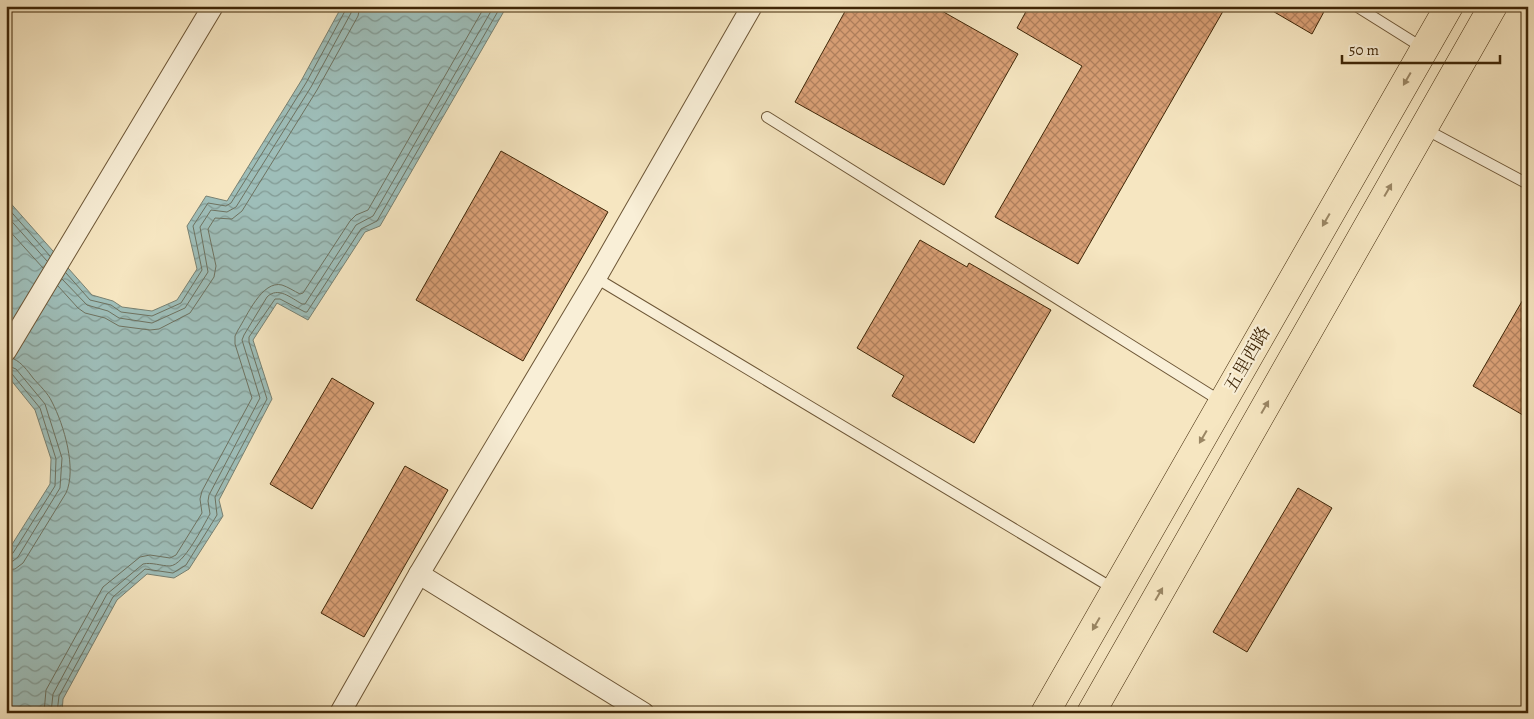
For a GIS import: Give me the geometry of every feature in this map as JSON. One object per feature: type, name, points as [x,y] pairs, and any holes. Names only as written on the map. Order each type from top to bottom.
[{"type":"main road","name":"五里西路","points":[[1045,713],[1449,6]]},
{"type":"main road","points":[[1091,713],[1494,6]]},
{"type":"street","points":[[6,352],[212,6]]},
{"type":"street","points":[[340,713],[419,574],[596,278],[752,6]]},
{"type":"street","points":[[419,574],[644,713]]},
{"type":"lane","points":[[1356,6],[1424,49]]},
{"type":"lane","points":[[767,117],[1222,402]]},
{"type":"lane","points":[[1424,128],[1528,184]]},
{"type":"lane","points":[[596,278],[1115,590]]},
{"type":"water","points":[[342,6],[507,6],[380,226],[365,232],[308,320],[277,303],[253,340],[272,399],[219,500],[223,516],[189,569],[174,578],[147,574],[117,600],[63,699],[62,713],[6,713],[6,554],[50,484],[51,459],[35,410],[6,374],[6,198],[92,295],[113,301],[122,307],[152,311],[177,300],[197,269],[187,226],[206,196],[227,201],[301,81]]},
{"type":"building","points":[[848,6],[933,6],[1018,54],[944,185],[795,102]]},
{"type":"building","points":[[1029,6],[1226,6],[1078,264],[995,217],[1082,66],[1017,28]]},
{"type":"building","points":[[1264,6],[1327,6],[1312,34]]},
{"type":"building","points":[[501,151],[608,212],[523,361],[416,300]]},
{"type":"building","points":[[920,240],[967,267],[969,263],[1051,310],[974,443],[892,396],[904,376],[857,348]]},
{"type":"building","points":[[1528,291],[1528,418],[1473,386]]},
{"type":"building","points":[[332,378],[374,403],[312,509],[270,484]]},
{"type":"building","points":[[405,466],[448,490],[364,637],[321,613]]},
{"type":"building","points":[[1298,488],[1332,508],[1247,652],[1213,632]]}]
